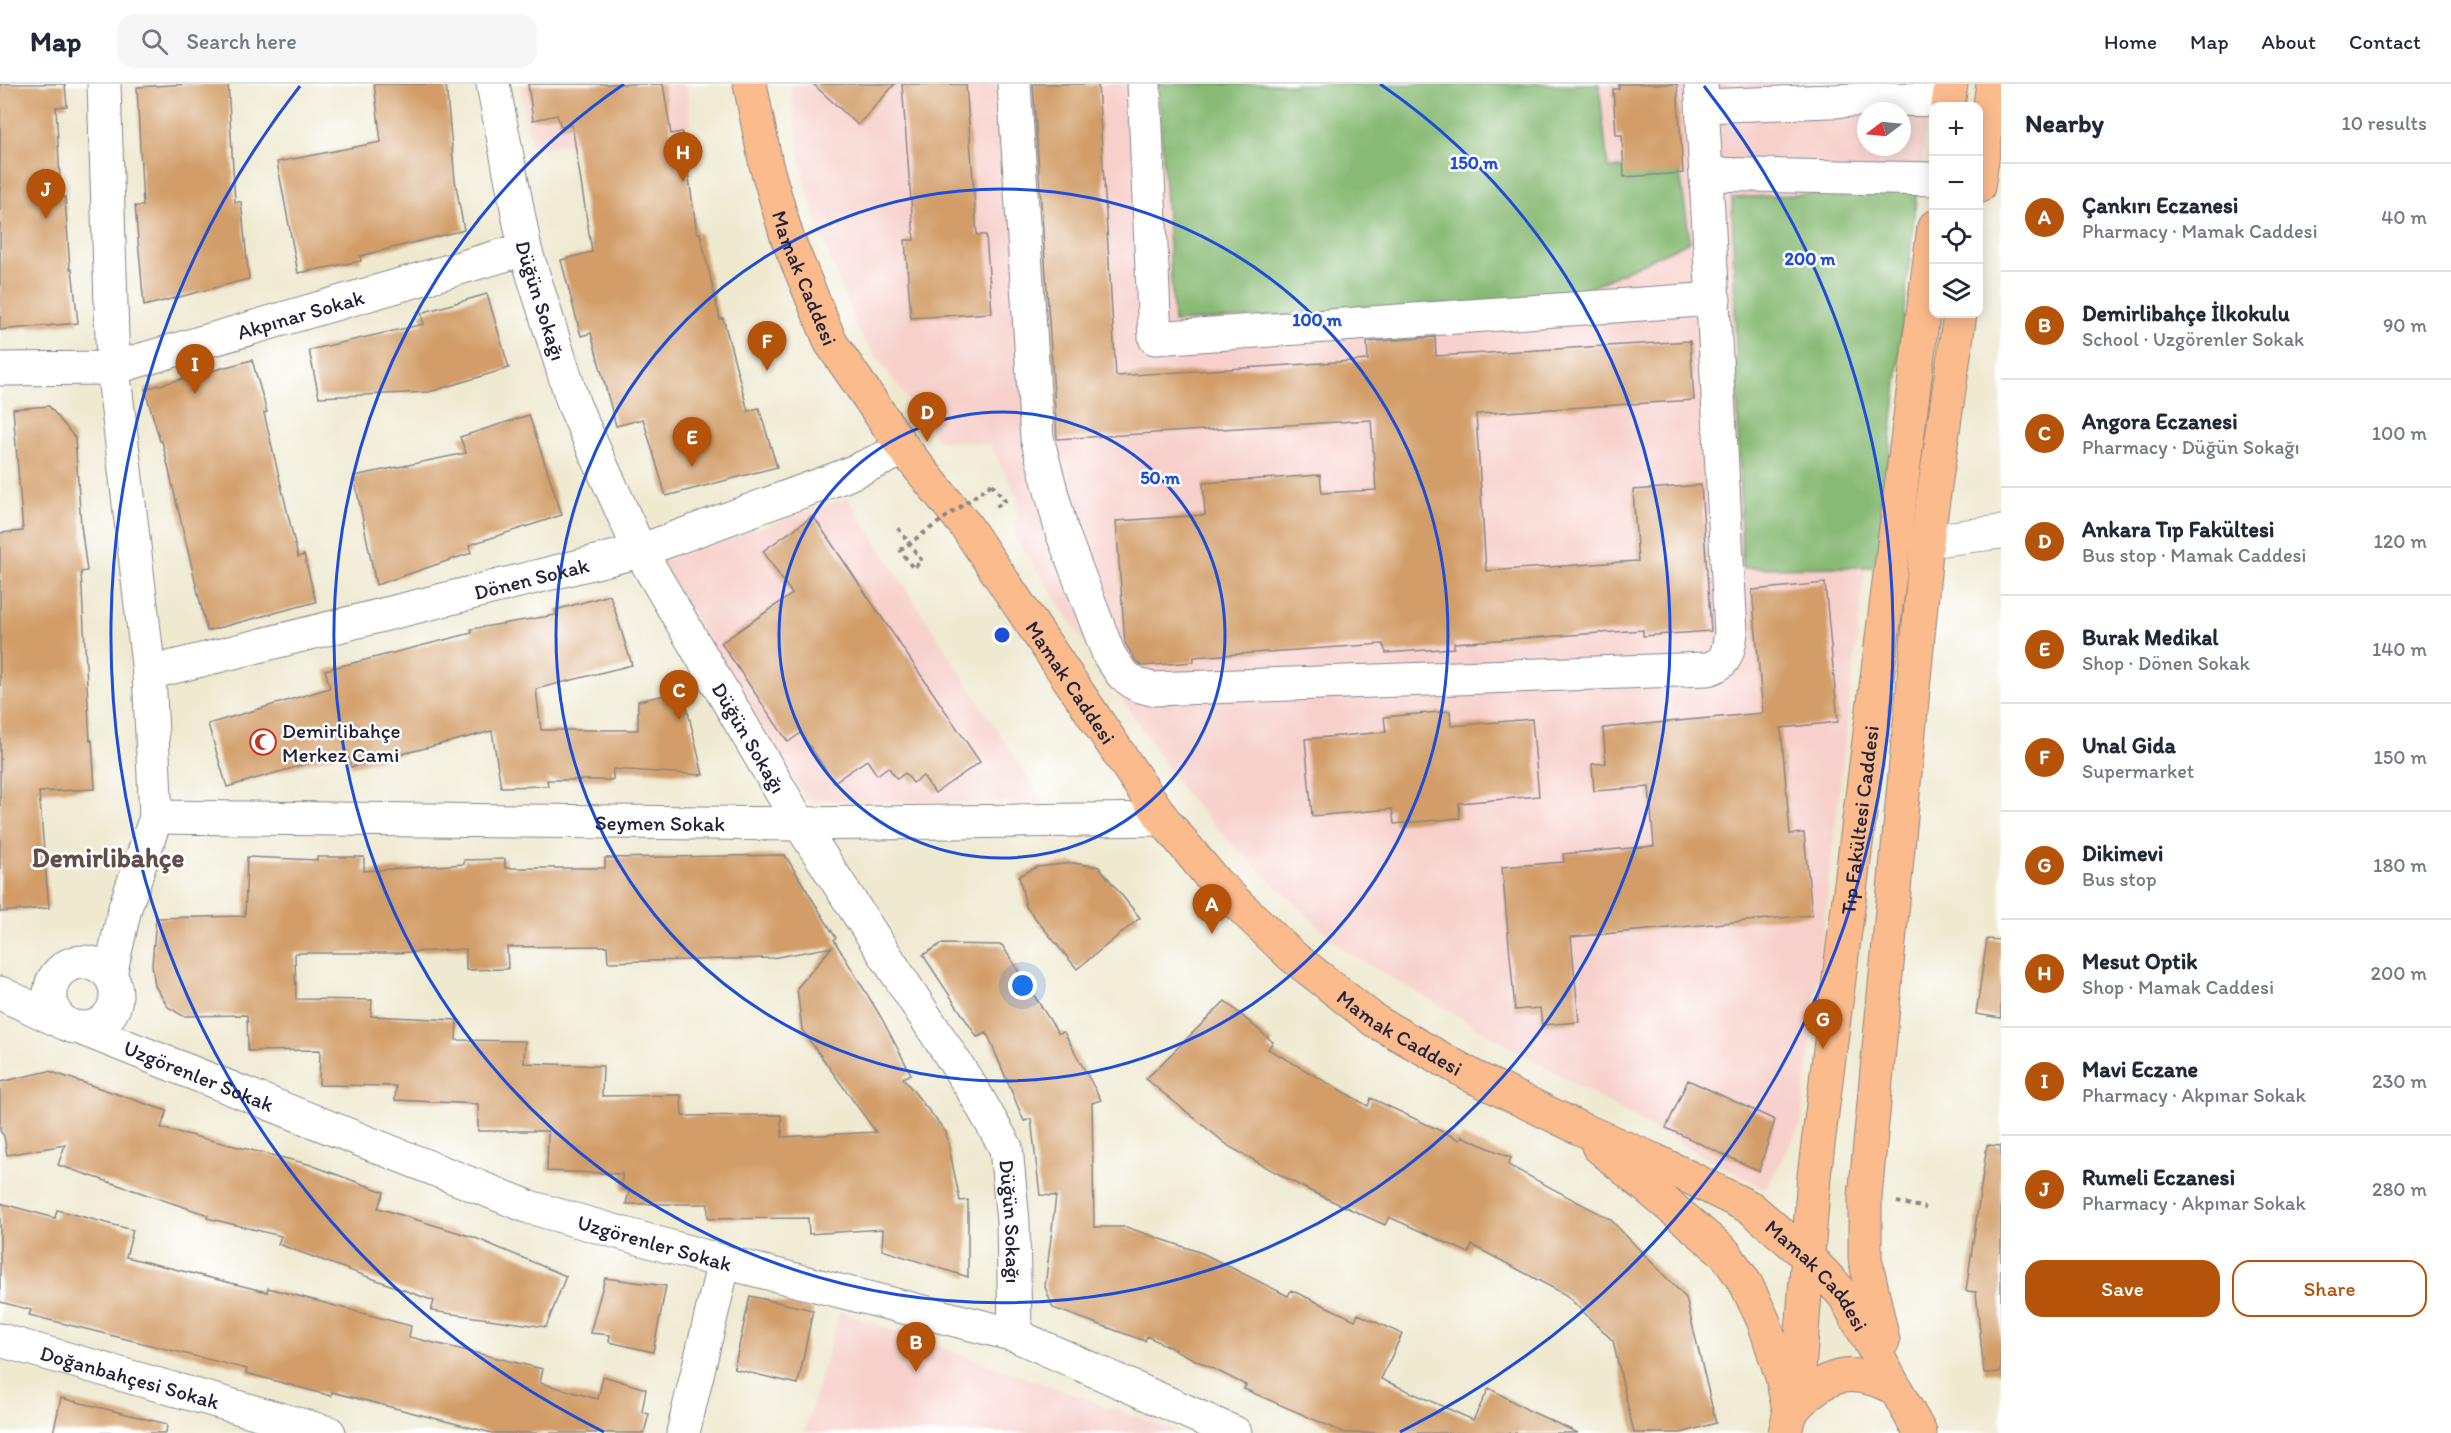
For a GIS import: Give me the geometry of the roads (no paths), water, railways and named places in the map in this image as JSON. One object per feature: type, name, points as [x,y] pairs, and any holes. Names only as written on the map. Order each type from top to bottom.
[{"type":"main road","name":"Mamak Caddesi","points":[[750,84],[766,165],[787,237],[831,343],[904,449],[966,526],[1163,819],[1215,882],[1293,956],[1375,1021],[1474,1077],[1579,1128],[1654,1160],[1751,1208],[1808,1257],[1844,1294],[1896,1389]]},
{"type":"main road","points":[[1983,156],[1994,84]]},
{"type":"main road","name":"Tıp Fakültesi Caddesi","points":[[1787,1423],[1799,1371],[1814,1176],[1929,264]]},
{"type":"main road","name":"Tıp Fakültesi Caddesi","points":[[1896,1389],[1874,1308],[1865,1257],[1865,1197],[1928,541],[1959,318]]},
{"type":"main road","name":"Mamak Caddesi","points":[[1579,1128],[1724,1252],[1746,1284],[1764,1322],[1782,1377],[1787,1423]]},
{"type":"main road","points":[[1787,1423],[1818,1385],[1846,1375],[1876,1378],[1896,1389],[1920,1433]]},
{"type":"street","points":[[104,84],[113,368],[149,673],[156,817],[125,908],[108,1016],[100,1023],[75,1027],[54,1012],[50,1001],[53,980],[125,908]]},
{"type":"street","name":"Düğün Sokağı","points":[[493,84],[525,249],[574,405],[640,551],[800,824],[973,1090],[1006,1148],[1013,1222],[1015,1335]]},
{"type":"street","points":[[1014,84],[1037,438],[1062,532],[1109,655],[1122,674],[1137,685],[1152,689],[1707,669],[1720,666],[1728,654],[1731,633],[1702,95],[1764,94],[1882,99],[1949,97]]},
{"type":"street","points":[[1144,84],[1155,338],[1714,299]]},
{"type":"street","points":[[1708,174],[1929,179]]},
{"type":"street","name":"Akpınar Sokak","points":[[0,369],[113,368],[525,249]]},
{"type":"street","name":"Dönen Sokak","points":[[149,673],[640,551],[844,476],[904,449]]},
{"type":"street","points":[[1928,541],[2001,532]]},
{"type":"street","name":"Seymen Sokak","points":[[156,817],[800,824],[1163,819]]},
{"type":"street","points":[[1,995],[80,961],[92,962],[113,986],[130,1050]]},
{"type":"street","name":"Uzgörenler Sokak","points":[[1,995],[130,1050],[529,1207],[724,1262],[1015,1335],[1235,1433]]},
{"type":"street","points":[[683,1433],[724,1262]]},
{"type":"street","name":"Doğanbahçesi Sokak","points":[[0,1340],[329,1433]]},
{"type":"place","name":"Mesut Optik","points":[[683,182]]},
{"type":"place","name":"Rumeli Eczanesi","points":[[46,219]]},
{"type":"place","name":"Unal Gida","points":[[767,371]]},
{"type":"place","name":"Mavi Eczane","points":[[195,394]]},
{"type":"place","name":"Ankara Tıp Fakültesi","points":[[927,442]]},
{"type":"place","name":"Burak Medikal","points":[[692,467]]},
{"type":"place","name":"Angora Eczanesi","points":[[679,720]]},
{"type":"place","name":"Demirlibahçe Merkez Cami","points":[[263,742]]},
{"type":"place","name":"Çankırı Eczanesi","points":[[1212,934]]},
{"type":"place","name":"Dikimevi","points":[[1823,1049]]},
{"type":"place","name":"Demirlibahçe İlkokulu","points":[[916,1372]]},
{"type":"district","name":"Demirlibahçe","points":[[108,857]]}]
